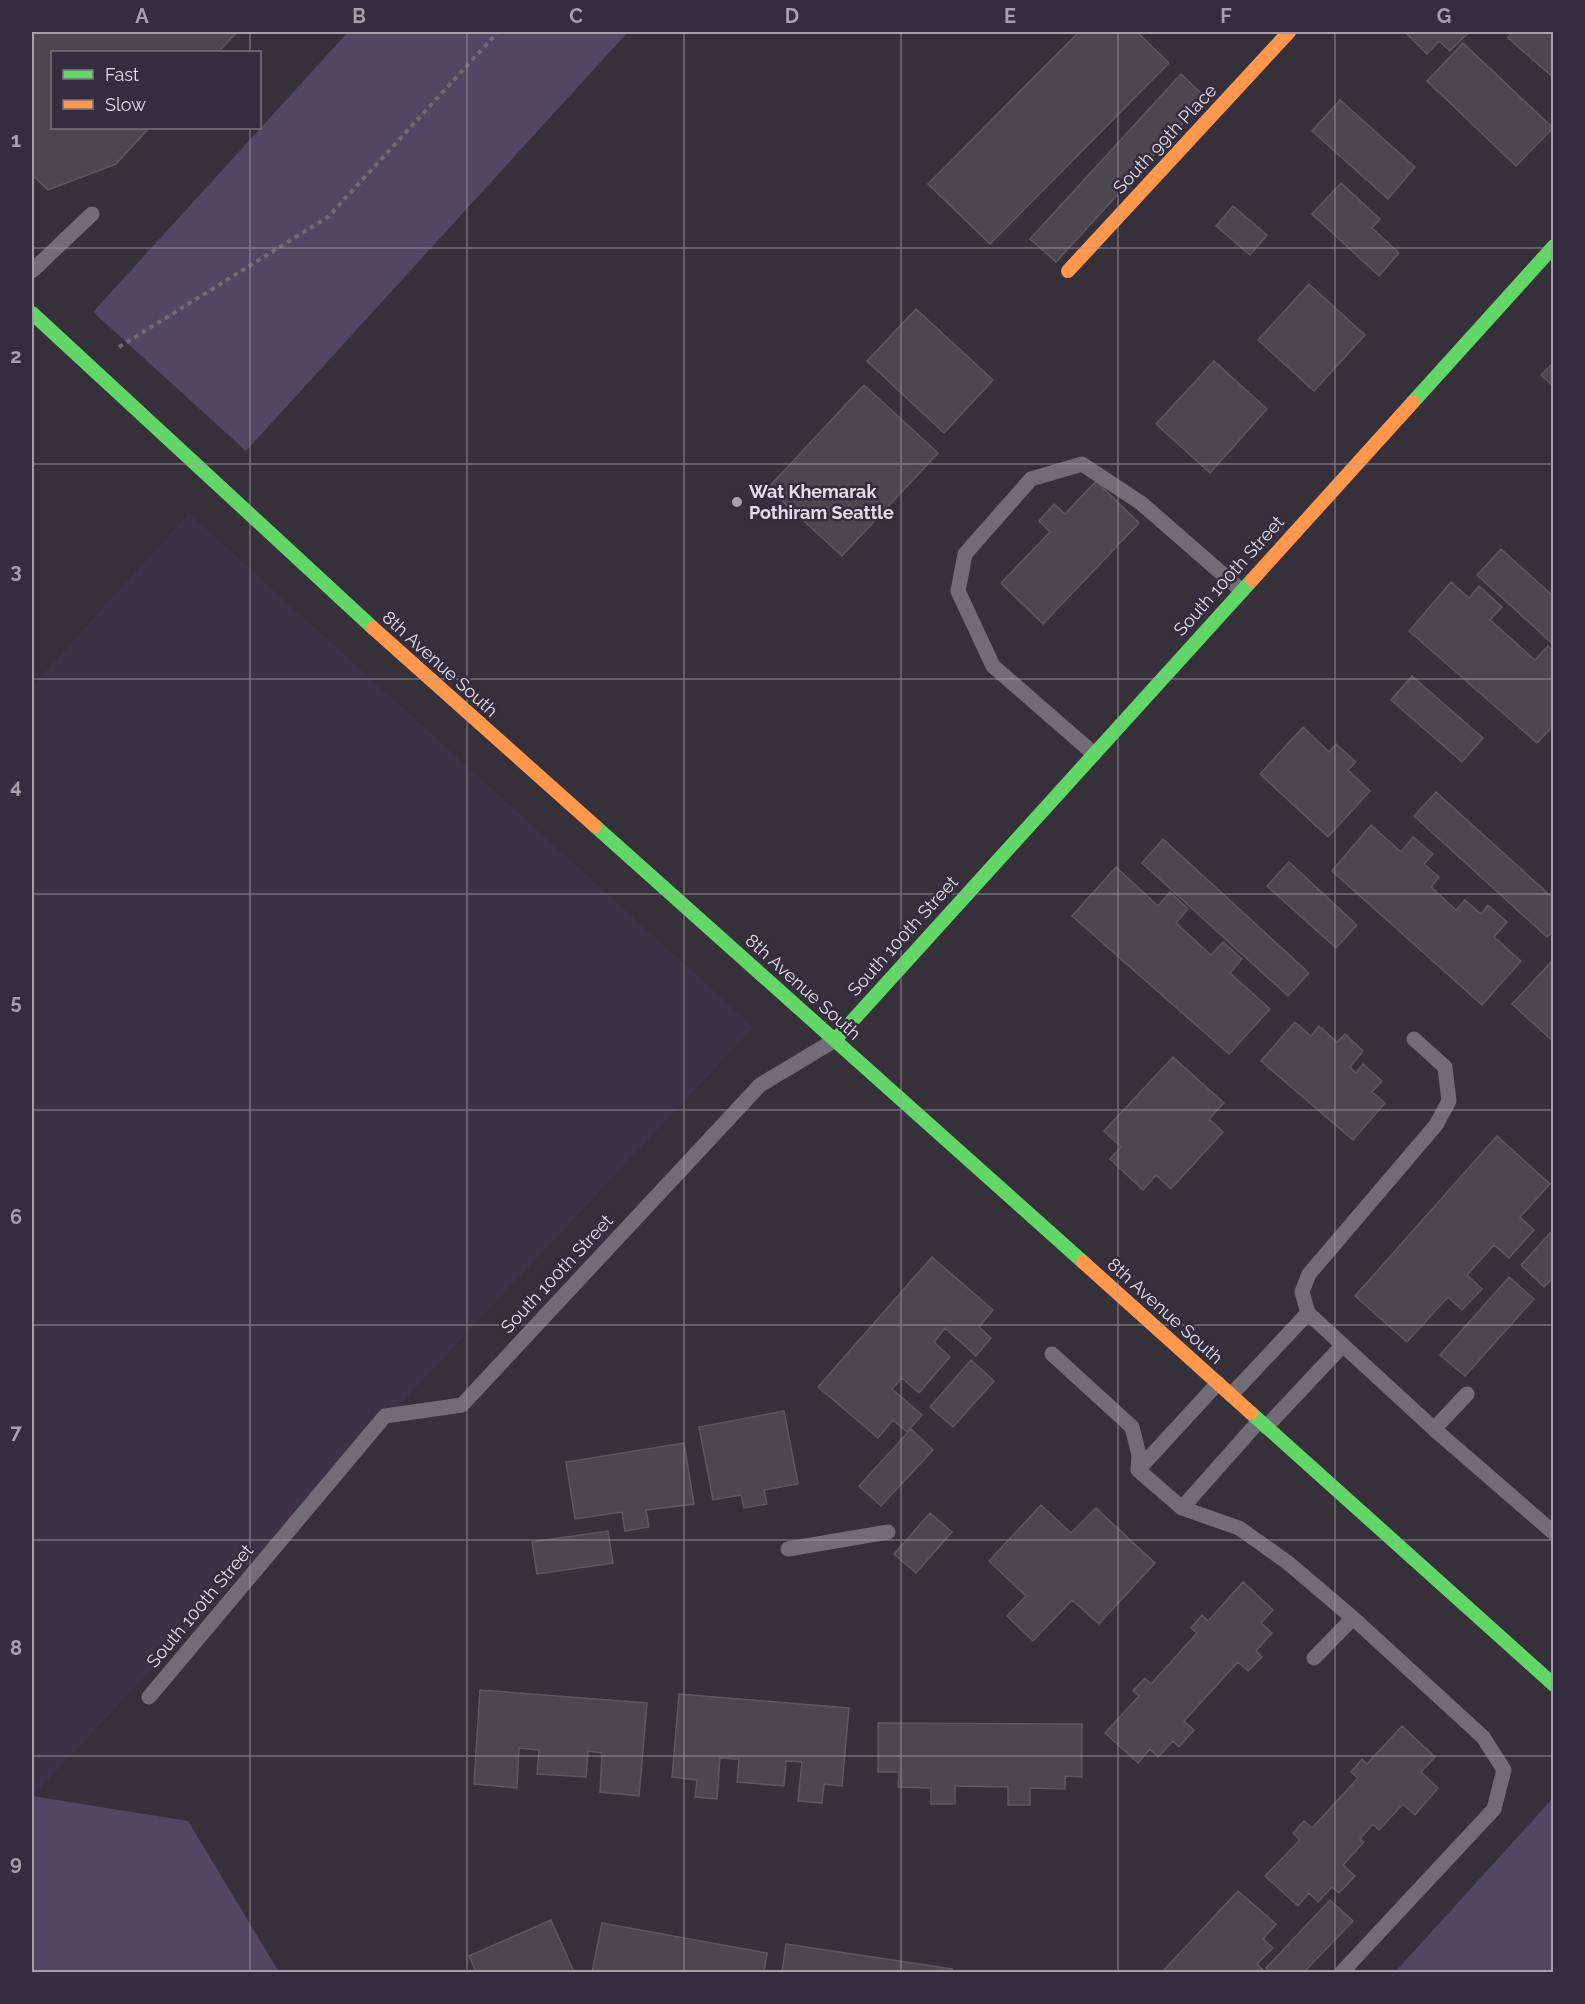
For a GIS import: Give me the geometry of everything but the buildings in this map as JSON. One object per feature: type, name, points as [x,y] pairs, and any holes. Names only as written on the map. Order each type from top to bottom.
[{"type":"street","name":"South 99th Place","points":[[1068,271],[1289,32]]},
{"type":"street","name":"South 100th Street","points":[[835,1040],[1554,246]]},
{"type":"street","name":"8th Avenue South","points":[[32,313],[396,649],[1554,1684]]},
{"type":"lane","points":[[32,271],[92,214]]},
{"type":"lane","points":[[1094,754],[993,666],[958,591],[965,554],[1031,479],[1082,464],[1141,504],[1242,591]]},
{"type":"lane","points":[[1414,1039],[1445,1067],[1449,1101],[1436,1125],[1309,1274],[1302,1292],[1308,1313],[1434,1429],[1554,1533]]},
{"type":"lane","name":"South 100th Street","points":[[149,1697],[385,1416],[462,1405],[760,1085],[835,1040]]},
{"type":"lane","points":[[1231,1395],[1308,1313]]},
{"type":"lane","points":[[1182,1508],[1343,1345]]},
{"type":"lane","points":[[1053,1354],[1132,1427],[1139,1455],[1138,1470]]},
{"type":"lane","points":[[1138,1470],[1218,1383]]},
{"type":"lane","points":[[1434,1429],[1467,1394]]},
{"type":"lane","points":[[1138,1470],[1182,1508],[1239,1528],[1287,1562],[1353,1618],[1483,1737],[1504,1770],[1494,1809],[1342,1972]]},
{"type":"lane","points":[[788,1549],[888,1532]]},
{"type":"lane","points":[[1314,1659],[1353,1618]]},
{"type":"path","points":[[89,366],[328,218],[498,32]]},
{"type":"shaded area","points":[[348,32],[628,32],[246,451],[93,312]]},
{"type":"shaded area","points":[[189,513],[754,1027],[32,1796],[32,686]]},
{"type":"shaded area","points":[[32,1796],[188,1821],[279,1972],[32,1972]]},
{"type":"shaded area","points":[[1553,1798],[1553,1972],[1395,1972]]},
{"type":"traffic: fast","points":[[1413,402],[1554,246]]},
{"type":"traffic: fast","points":[[32,313],[373,628]]},
{"type":"traffic: fast","points":[[835,1040],[1252,580]]},
{"type":"traffic: fast","points":[[595,826],[1083,1262]]},
{"type":"traffic: fast","points":[[1251,1413],[1554,1685]]},
{"type":"traffic: slow","points":[[1068,271],[1289,32]]},
{"type":"traffic: slow","points":[[1252,580],[1413,402]]},
{"type":"traffic: slow","points":[[373,628],[595,826]]},
{"type":"traffic: slow","points":[[1083,1262],[1251,1413]]},
{"type":"place","name":"Wat Khemarak Pothiram Seattle","points":[[737,502]]}]
